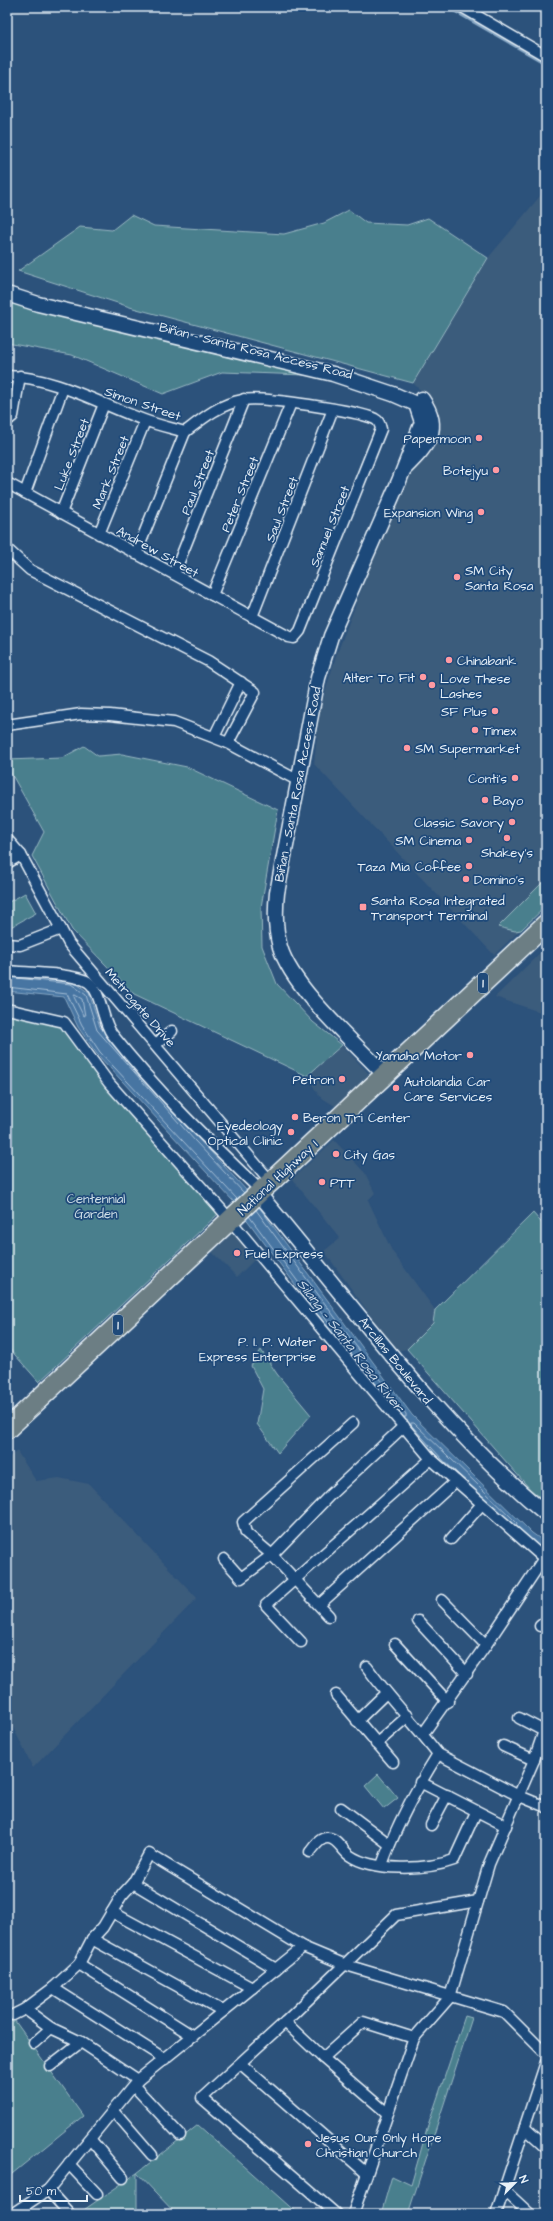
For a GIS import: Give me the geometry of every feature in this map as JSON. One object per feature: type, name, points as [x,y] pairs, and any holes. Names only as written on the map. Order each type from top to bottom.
[{"type":"highway","name":"National Highway 1","points":[[7,1429],[546,924]]},
{"type":"main road","name":"Biñan - Santa Rosa Access Road","points":[[7,288],[252,352]]},
{"type":"main road","name":"Biñan - Santa Rosa Access Road","points":[[7,294],[38,304],[252,352],[332,368],[421,398],[430,410],[433,425],[431,438],[404,470],[331,636],[323,660],[312,701],[277,893],[276,927],[280,948],[295,978],[345,1034],[385,1075]]},
{"type":"main road","name":"Arcillas Boulevard","points":[[263,1188],[427,1399],[465,1439],[546,1514]]},
{"type":"street","points":[[462,7],[546,56]]},
{"type":"street","name":"Simon Street","points":[[7,376],[20,376],[64,388],[145,421],[185,432],[216,408],[244,399],[291,403],[333,409],[373,418],[380,424]]},
{"type":"street","points":[[7,421],[13,416],[20,376]]},
{"type":"street","points":[[25,493],[64,388]]},
{"type":"street","name":"Paul Street","points":[[174,574],[244,399]]},
{"type":"street","name":"Peter Street","points":[[212,595],[291,403]]},
{"type":"street","name":"Luke Street","points":[[61,513],[104,404]]},
{"type":"street","name":"Saul Street","points":[[252,617],[333,409]]},
{"type":"street","name":"Mark Street","points":[[99,534],[145,421]]},
{"type":"street","name":"Samuel Street","points":[[298,636],[380,433],[380,424]]},
{"type":"street","points":[[136,554],[185,432]]},
{"type":"street","name":"Andrew Street","points":[[7,483],[289,638],[298,636]]},
{"type":"street","points":[[7,549],[30,570],[208,662],[255,692],[228,743]]},
{"type":"street","points":[[214,737],[241,682]]},
{"type":"street","points":[[7,725],[81,714],[110,715],[174,722],[228,743],[297,780]]},
{"type":"street","name":"Metrogate Drive","points":[[7,839],[21,855],[69,944],[156,1044],[263,1188]]},
{"type":"street","points":[[7,863],[21,855]]},
{"type":"street","points":[[7,944],[20,945],[61,929]]},
{"type":"street","points":[[7,971],[80,978],[90,984],[111,1032],[188,1121],[263,1188]]},
{"type":"street","points":[[7,1009],[64,1022],[109,1083],[230,1220],[431,1458],[481,1505],[545,1559],[448,1702],[423,1734]]},
{"type":"street","points":[[156,1044],[172,1031]]},
{"type":"street","points":[[329,1616],[272,1555],[246,1533],[244,1522],[353,1423]]},
{"type":"street","points":[[224,1560],[241,1578],[272,1555],[330,1495],[404,1426]]},
{"type":"street","points":[[302,1642],[266,1605],[431,1458]]},
{"type":"street","points":[[319,1605],[456,1481]]},
{"type":"street","points":[[451,1539],[481,1505]]},
{"type":"street","points":[[442,1600],[486,1645]]},
{"type":"street","points":[[418,1621],[467,1674]]},
{"type":"street","points":[[395,1644],[448,1702]]},
{"type":"street","points":[[367,1667],[386,1693],[408,1716],[438,1754],[518,1795],[546,1807]]},
{"type":"street","points":[[357,1721],[386,1693]]},
{"type":"street","points":[[336,1695],[376,1744],[393,1762]]},
{"type":"street","points":[[376,1744],[408,1716]]},
{"type":"street","points":[[353,2214],[414,2038],[450,1997],[489,1864],[534,1760],[545,1728],[519,1718]]},
{"type":"street","points":[[502,1746],[534,1760]]},
{"type":"street","points":[[382,1865],[389,1844],[420,1782],[438,1754]]},
{"type":"street","points":[[420,1782],[447,1795],[476,1812],[506,1826]]},
{"type":"street","points":[[431,1825],[447,1795]]},
{"type":"street","points":[[341,1808],[389,1844]]},
{"type":"street","points":[[310,1852],[320,1840],[326,1837],[332,1838],[349,1855],[367,1864],[422,1868],[454,1860],[476,1812]]},
{"type":"street","points":[[14,2015],[26,2009],[53,1988],[79,1964],[92,1939],[103,1927],[122,1895],[133,1883],[149,1854],[303,1947],[346,1965],[504,2012],[546,2054]]},
{"type":"street","points":[[133,1883],[276,1969]]},
{"type":"street","points":[[336,2214],[202,2098],[286,2022],[396,1915],[478,1901]]},
{"type":"street","points":[[112,1912],[252,1988]]},
{"type":"street","points":[[92,1939],[223,2011]]},
{"type":"street","points":[[12,2214],[25,2211],[48,2190],[91,2140],[136,2083],[303,1947]]},
{"type":"street","points":[[79,1964],[193,2036]]},
{"type":"street","points":[[53,1988],[165,2059]]},
{"type":"street","points":[[26,2009],[51,2028],[81,2042],[136,2083],[180,2135]]},
{"type":"street","points":[[286,2022],[323,2058],[387,2113]]},
{"type":"street","points":[[323,2058],[363,2022],[414,2038]]},
{"type":"street","points":[[34,2043],[51,2028]]},
{"type":"street","points":[[50,2066],[81,2042]]},
{"type":"street","points":[[496,2214],[546,2062]]},
{"type":"street","points":[[241,2064],[366,2173]]},
{"type":"street","points":[[114,2111],[152,2155]]},
{"type":"street","points":[[525,2128],[546,2148]]},
{"type":"street","points":[[91,2140],[123,2178]]},
{"type":"street","points":[[69,2164],[97,2194]]},
{"type":"street","points":[[48,2190],[69,2213]]},
{"type":"street","points":[[504,2190],[530,2214]]},
{"type":"shaded area","name":"SM City Santa Rosa","points":[[546,189],[546,906],[494,955],[314,764],[320,709],[336,656],[433,403],[413,383],[488,258]]},
{"type":"shaded area","points":[[546,947],[546,1014],[495,997]]},
{"type":"shaded area","points":[[342,1045],[371,1076],[338,1108],[319,1096],[307,1076]]},
{"type":"shaded area","points":[[334,1140],[365,1173],[375,1193],[368,1200],[392,1251],[435,1310],[433,1323],[407,1349],[396,1351],[324,1251],[340,1238],[292,1179]]},
{"type":"shaded area","points":[[235,1230],[257,1257],[237,1277],[212,1252]]},
{"type":"shaded area","points":[[17,1451],[36,1481],[59,1478],[89,1484],[197,1598],[33,1768],[7,1715],[7,1459]]},
{"type":"green space","points":[[349,210],[366,223],[407,225],[428,218],[488,258],[413,383],[133,308],[18,271],[80,227],[112,230],[131,215],[154,226],[284,234],[324,223]]},
{"type":"green space","points":[[7,301],[305,375],[222,372],[163,394],[72,355],[7,343]]},
{"type":"green space","points":[[84,746],[98,756],[122,754],[187,767],[278,810],[261,907],[262,946],[277,984],[313,1022],[342,1045],[307,1076],[134,994],[72,930],[32,856],[44,832],[7,766],[7,760],[62,758]]},
{"type":"green space","points":[[546,879],[546,906],[521,930],[515,931],[498,927]]},
{"type":"green space","points":[[25,893],[36,913],[7,929],[7,903]]},
{"type":"green space","name":"Centennial Garden","points":[[7,1010],[59,1022],[218,1214],[39,1382],[7,1346]]},
{"type":"green space","points":[[533,1213],[546,1228],[546,1502],[530,1489],[407,1349],[433,1323],[435,1310]]},
{"type":"green space","points":[[261,1350],[277,1374],[311,1415],[278,1453],[257,1424],[263,1389],[251,1366]]},
{"type":"green space","points":[[378,1774],[398,1798],[384,1809],[365,1786]]},
{"type":"green space","points":[[7,2010],[83,2116],[7,2178]]},
{"type":"green space","points":[[465,2016],[472,2018],[408,2214],[381,2214],[392,2176],[411,2185],[427,2129]]},
{"type":"green space","points":[[198,2125],[298,2214],[176,2214],[137,2173]]},
{"type":"green space","points":[[137,2173],[137,2214],[78,2214]]},
{"type":"water","name":"Silang - Santa Rosa River","points":[[7,973],[73,981],[89,993],[100,1027],[248,1192],[412,1415],[532,1533],[546,1543],[546,1559],[439,1462],[373,1389],[233,1201],[97,1054],[78,1027],[64,997],[7,991]]},
{"type":"waterway","points":[[447,7],[546,64]]},
{"type":"place","name":"Papermoon","points":[[479,438]]},
{"type":"place","name":"Botejyu","points":[[496,470]]},
{"type":"place","name":"Expansion Wing","points":[[481,512]]},
{"type":"place","name":"SM City Santa Rosa","points":[[457,577]]},
{"type":"place","name":"Chinabank","points":[[449,660]]},
{"type":"place","name":"Alter To Fit","points":[[423,677]]},
{"type":"place","name":"Love These Lashes","points":[[432,685]]},
{"type":"place","name":"SF Plus","points":[[495,711]]},
{"type":"place","name":"Timex","points":[[475,730]]},
{"type":"place","name":"SM Supermarket","points":[[407,748]]},
{"type":"place","name":"Conti's","points":[[515,778]]},
{"type":"place","name":"Bayo","points":[[485,800]]},
{"type":"place","name":"Classic Savory","points":[[512,822]]},
{"type":"place","name":"Shakey's","points":[[507,838]]},
{"type":"place","name":"SM Cinema","points":[[469,840]]},
{"type":"place","name":"Taza Mia Coffee","points":[[469,866]]},
{"type":"place","name":"Domino's","points":[[466,879]]},
{"type":"place","name":"Santa Rosa Integrated Transport Terminal","points":[[363,907]]},
{"type":"place","name":"Yamaha Motor","points":[[470,1055]]},
{"type":"place","name":"Petron","points":[[342,1079]]},
{"type":"place","name":"Autolandia Car Care Services","points":[[396,1088]]},
{"type":"place","name":"Beron Tri Center","points":[[295,1117]]},
{"type":"place","name":"Eyedeology Optical Clinic","points":[[291,1132]]},
{"type":"place","name":"City Gas","points":[[336,1154]]},
{"type":"place","name":"PTT","points":[[322,1182]]},
{"type":"place","name":"Fuel Express","points":[[237,1253]]},
{"type":"place","name":"P. I. P. Water Express Enterprise","points":[[324,1348]]},
{"type":"place","name":"Jesus Our Only Hope Christian Church","points":[[308,2144]]}]
